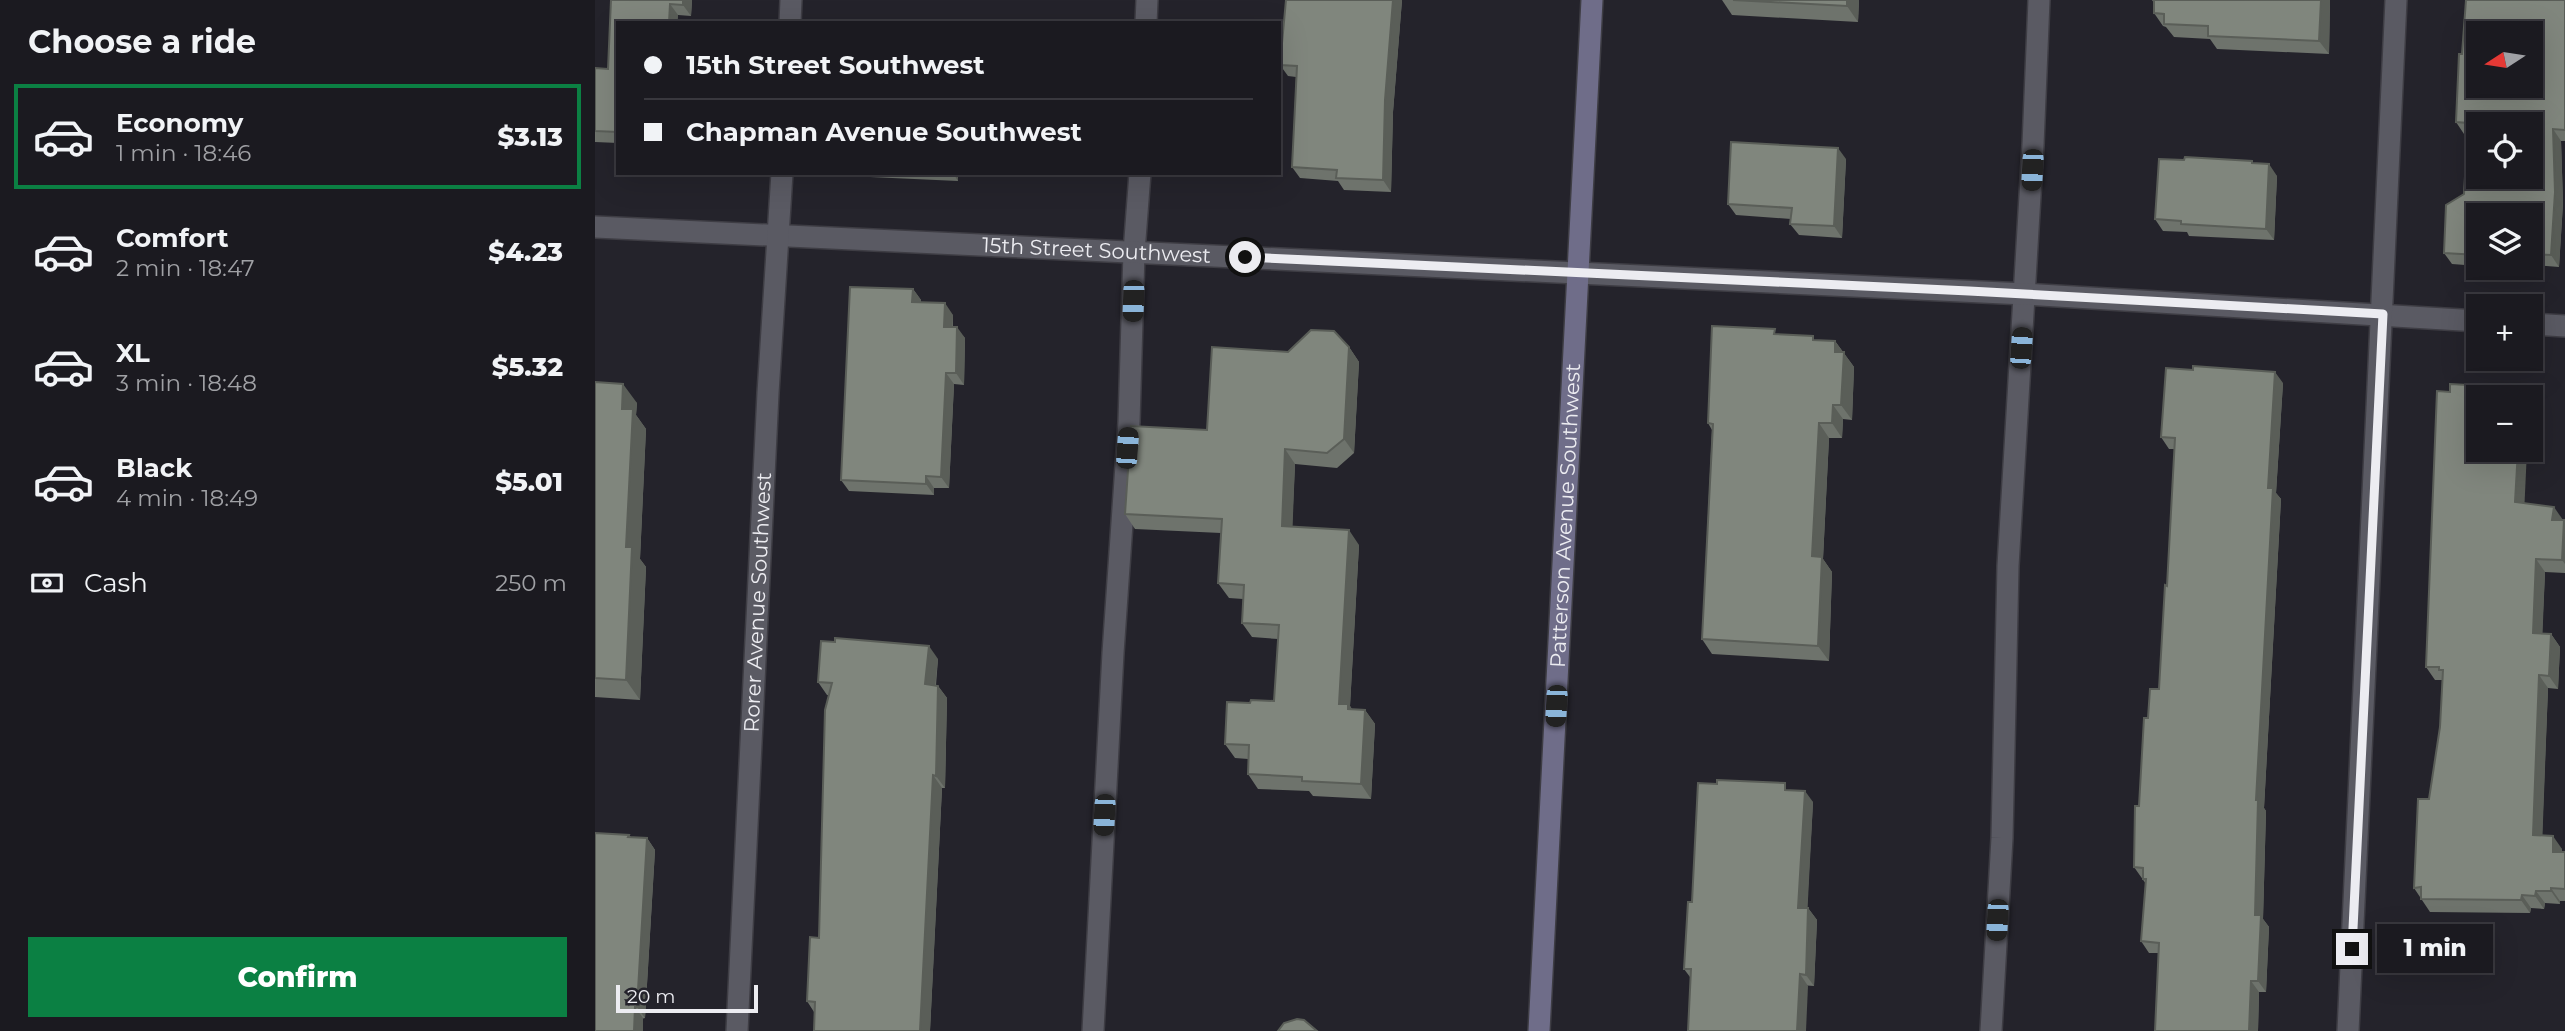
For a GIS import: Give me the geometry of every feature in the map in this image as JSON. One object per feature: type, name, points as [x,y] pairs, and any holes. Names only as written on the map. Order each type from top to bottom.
[{"type":"main road","name":"Patterson Avenue Southwest","points":[[1539,1031],[1592,0]]},
{"type":"street","points":[[790,21],[791,0]]},
{"type":"street","points":[[1146,21],[1147,0]]},
{"type":"street","points":[[1991,1031],[2002,838],[2008,566],[2039,0]]},
{"type":"street","points":[[2348,1031],[2396,0]]},
{"type":"street","name":"Rorer Avenue Southwest","points":[[737,1031],[768,393],[782,175]]},
{"type":"street","points":[[1093,1031],[1113,653],[1129,422],[1134,252],[1140,175]]},
{"type":"street","name":"15th Street Southwest","points":[[595,227],[2025,294],[2466,320]]},
{"type":"street","points":[[2543,325],[2565,326]]},
{"type":"building","points":[[611,0],[683,0],[683,5],[670,4],[669,21],[616,21],[616,132],[595,131],[595,68],[608,69]]},
{"type":"building","points":[[1286,0],[1393,0],[1385,100],[1383,180],[1336,178],[1337,170],[1292,167],[1297,66],[1281,65]]},
{"type":"building","points":[[1733,0],[1847,0],[1847,6]]},
{"type":"building","points":[[2154,0],[2321,0],[2319,41],[2208,36],[2208,26],[2164,24],[2164,14],[2154,13]]},
{"type":"building","points":[[2466,0],[2565,0],[2565,130],[2553,129],[2555,192],[2551,255],[2543,255],[2543,203],[2466,203],[2466,254],[2444,253],[2446,205],[2464,194],[2466,158],[2466,189],[2543,189],[2543,112],[2466,112],[2466,123],[2456,122],[2459,54],[2462,54]]},
{"type":"building","points":[[1731,142],[1838,148],[1834,226],[1790,224],[1792,208],[1728,204]]},
{"type":"building","points":[[2185,157],[2269,164],[2266,229],[2181,224],[2181,221],[2155,219],[2159,159],[2184,160]]},
{"type":"building","points":[[850,287],[913,289],[912,302],[945,303],[944,327],[957,327],[956,373],[946,373],[941,477],[926,476],[926,484],[841,480]]},
{"type":"building","points":[[1712,326],[1775,329],[1774,334],[1813,336],[1813,340],[1835,341],[1835,352],[1844,352],[1841,405],[1833,405],[1832,423],[1819,423],[1812,556],[1822,557],[1818,646],[1702,639],[1713,424],[1708,423]]},
{"type":"building","points":[[1311,330],[1334,331],[1349,347],[1344,439],[1327,453],[1285,449],[1282,526],[1349,530],[1339,704],[1348,704],[1348,709],[1365,710],[1361,784],[1302,781],[1302,777],[1248,774],[1249,745],[1225,744],[1227,702],[1274,701],[1279,625],[1242,623],[1244,585],[1218,583],[1222,519],[1125,514],[1131,426],[1207,430],[1212,347],[1288,352]]},
{"type":"building","points":[[2193,366],[2275,372],[2268,488],[2273,488],[2256,800],[2255,915],[2261,915],[2258,981],[2251,981],[2249,1031],[2155,1031],[2159,943],[2141,941],[2146,879],[2143,879],[2143,868],[2134,867],[2135,806],[2139,806],[2144,718],[2148,718],[2150,689],[2159,689],[2165,585],[2167,586],[2175,438],[2161,437],[2166,368],[2193,370]]},
{"type":"building","points":[[595,382],[623,384],[622,409],[633,409],[626,547],[632,547],[626,680],[595,678]]},
{"type":"building","points":[[2450,384],[2468,385],[2466,462],[2517,462],[2515,502],[2554,507],[2552,520],[2564,520],[2562,560],[2536,559],[2533,633],[2551,634],[2549,676],[2539,675],[2533,835],[2553,836],[2553,852],[2565,852],[2565,889],[2536,891],[2535,896],[2522,895],[2521,900],[2421,899],[2421,887],[2414,888],[2418,799],[2429,799],[2440,727],[2443,670],[2439,670],[2439,667],[2426,667],[2437,391],[2450,392]]},
{"type":"building","points":[[835,638],[929,646],[925,684],[938,686],[936,776],[933,775],[920,1031],[814,1031],[815,1002],[807,1001],[810,937],[819,938],[825,710],[832,683],[818,682],[821,641],[835,642]]},
{"type":"building","points":[[1717,780],[1785,783],[1785,790],[1805,791],[1798,908],[1808,908],[1806,975],[1800,974],[1797,1031],[1688,1031],[1691,969],[1684,969],[1688,902],[1692,902],[1698,783],[1717,784]]},
{"type":"building","points":[[595,833],[647,838],[634,1031],[595,1031]]},
{"type":"building","points":[[1304,1020],[1317,1031],[1278,1031],[1284,1023]]},
{"type":"route","points":[[1245,257],[1969,291],[2383,314],[2352,949]]}]
